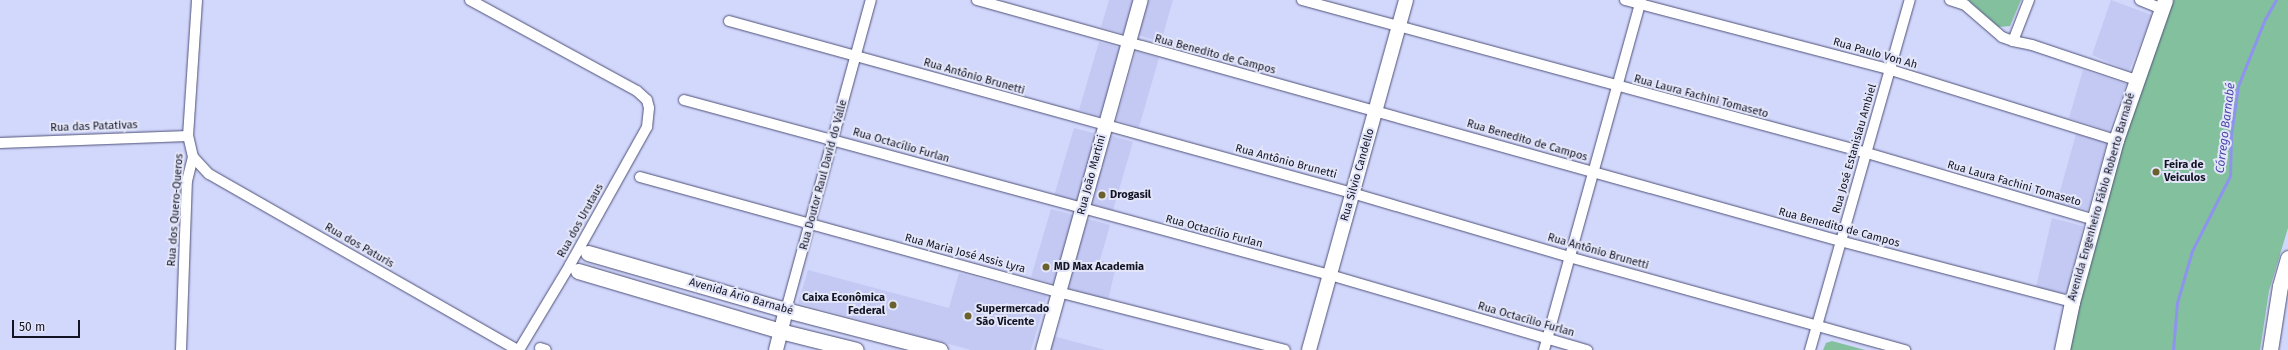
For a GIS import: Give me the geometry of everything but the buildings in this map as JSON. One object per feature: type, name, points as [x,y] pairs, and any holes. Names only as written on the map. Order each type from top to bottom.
[{"type":"main road","name":"Avenida Engenheiro Fábio Roberto Barnabé","points":[[2062,350],[2072,302],[2116,140],[2163,4]]},
{"type":"main road","name":"Avenida Ário Barnabé","points":[[588,253],[786,310],[940,350]]},
{"type":"main road","points":[[2270,350],[2284,287],[2288,258]]},
{"type":"main road","points":[[621,282],[618,270],[621,266],[628,264]]},
{"type":"main road","name":"Avenida Ário Barnabé","points":[[578,271],[621,282],[780,331],[856,350]]},
{"type":"street","name":"Rua dos Quero-Queros","points":[[181,350],[187,181],[193,157],[188,136],[197,0]]},
{"type":"street","name":"Rua dos Urutaus","points":[[470,0],[637,91],[647,100],[649,117],[647,127],[570,265],[518,350]]},
{"type":"street","name":"Rua Doutor Raul David do Valle","points":[[776,350],[871,0]]},
{"type":"street","name":"Rua Benedito de Campos","points":[[977,0],[1130,44],[1376,111],[1840,241],[2072,302]]},
{"type":"street","name":"Rua João Martini","points":[[1043,350],[1058,292],[1142,0]]},
{"type":"street","name":"Rua Laura Fachini Tomaseto","points":[[1302,0],[1616,87],[1867,153],[2094,220]]},
{"type":"street","name":"Rua Silvio Candello","points":[[1309,350],[1406,0]]},
{"type":"street","name":"Rua Paulo Von Ah","points":[[1625,0],[1641,2],[1891,70],[2116,140]]},
{"type":"street","name":"Rua José Estanislau Ambiel","points":[[1810,350],[1910,0]]},
{"type":"street","points":[[1950,0],[1965,5],[2002,36],[2013,41],[2032,44],[2136,80]]},
{"type":"street","points":[[2013,41],[2029,0]]},
{"type":"street","points":[[2140,0],[2163,4]]},
{"type":"street","points":[[1544,350],[1616,87],[1641,2]]},
{"type":"street","name":"Rua Antônio Brunetti","points":[[729,21],[1352,193],[1569,257],[1817,324],[1905,350]]},
{"type":"street","name":"Rua Octacílio Furlan","points":[[684,100],[1330,275],[1587,350]]},
{"type":"street","name":"Rua das Patativas","points":[[0,143],[188,136]]},
{"type":"street","name":"Rua dos Paturis","points":[[193,157],[209,174],[518,350]]},
{"type":"street","name":"Rua Maria José Assis Lyra","points":[[640,177],[1058,292],[1285,350]]},
{"type":"shaded area","points":[[1109,0],[1134,0],[1124,34],[1101,27]]},
{"type":"shaded area","points":[[1148,0],[1173,0],[1161,42],[1138,35]]},
{"type":"shaded area","points":[[2111,0],[2152,15],[2129,71],[2092,55]]},
{"type":"shaded area","points":[[1099,42],[1122,48],[1102,117],[1079,110]]},
{"type":"shaded area","points":[[1136,51],[1159,58],[1139,127],[1116,120]]},
{"type":"shaded area","points":[[2083,70],[2126,84],[2109,131],[2069,118]]},
{"type":"shaded area","points":[[1074,128],[1097,134],[1077,203],[1054,196]]},
{"type":"shaded area","points":[[2076,134],[2107,142],[2088,210],[2057,202]]},
{"type":"shaded area","points":[[1110,135],[1133,142],[1113,210],[1089,204]]},
{"type":"shaded area","points":[[1051,209],[1074,215],[1054,284],[1031,277]]},
{"type":"shaded area","points":[[1085,218],[1110,225],[1100,260],[1116,266],[1108,300],[1065,287]]},
{"type":"shaded area","points":[[2052,218],[2083,226],[2067,294],[2036,287]]},
{"type":"shaded area","points":[[808,270],[949,308],[959,273],[1047,296],[1031,350],[971,350],[798,303]]},
{"type":"shaded area","points":[[1053,336],[1105,350],[1049,350]]},
{"type":"green space","points":[[1968,0],[2021,0],[2010,26],[1999,27]]},
{"type":"green space","points":[[2172,0],[2288,0],[2288,228],[2269,291],[2260,350],[2069,350],[2079,294],[2120,142]]},
{"type":"green space","points":[[1832,341],[1865,350],[1823,350],[1826,343]]},
{"type":"waterway","name":"Córrego Barnabé","points":[[2173,350],[2177,303],[2192,251],[2230,176],[2231,135],[2238,86],[2265,19],[2276,0]]},
{"type":"place","name":"Feira de Veiculos","points":[[2156,172]]},
{"type":"place","name":"Drogasil","points":[[1102,195]]},
{"type":"place","name":"MD Max Academia","points":[[1046,267]]},
{"type":"place","name":"Caixa Econômica Federal","points":[[893,305]]},
{"type":"place","name":"Supermercado São Vicente","points":[[968,316]]}]
